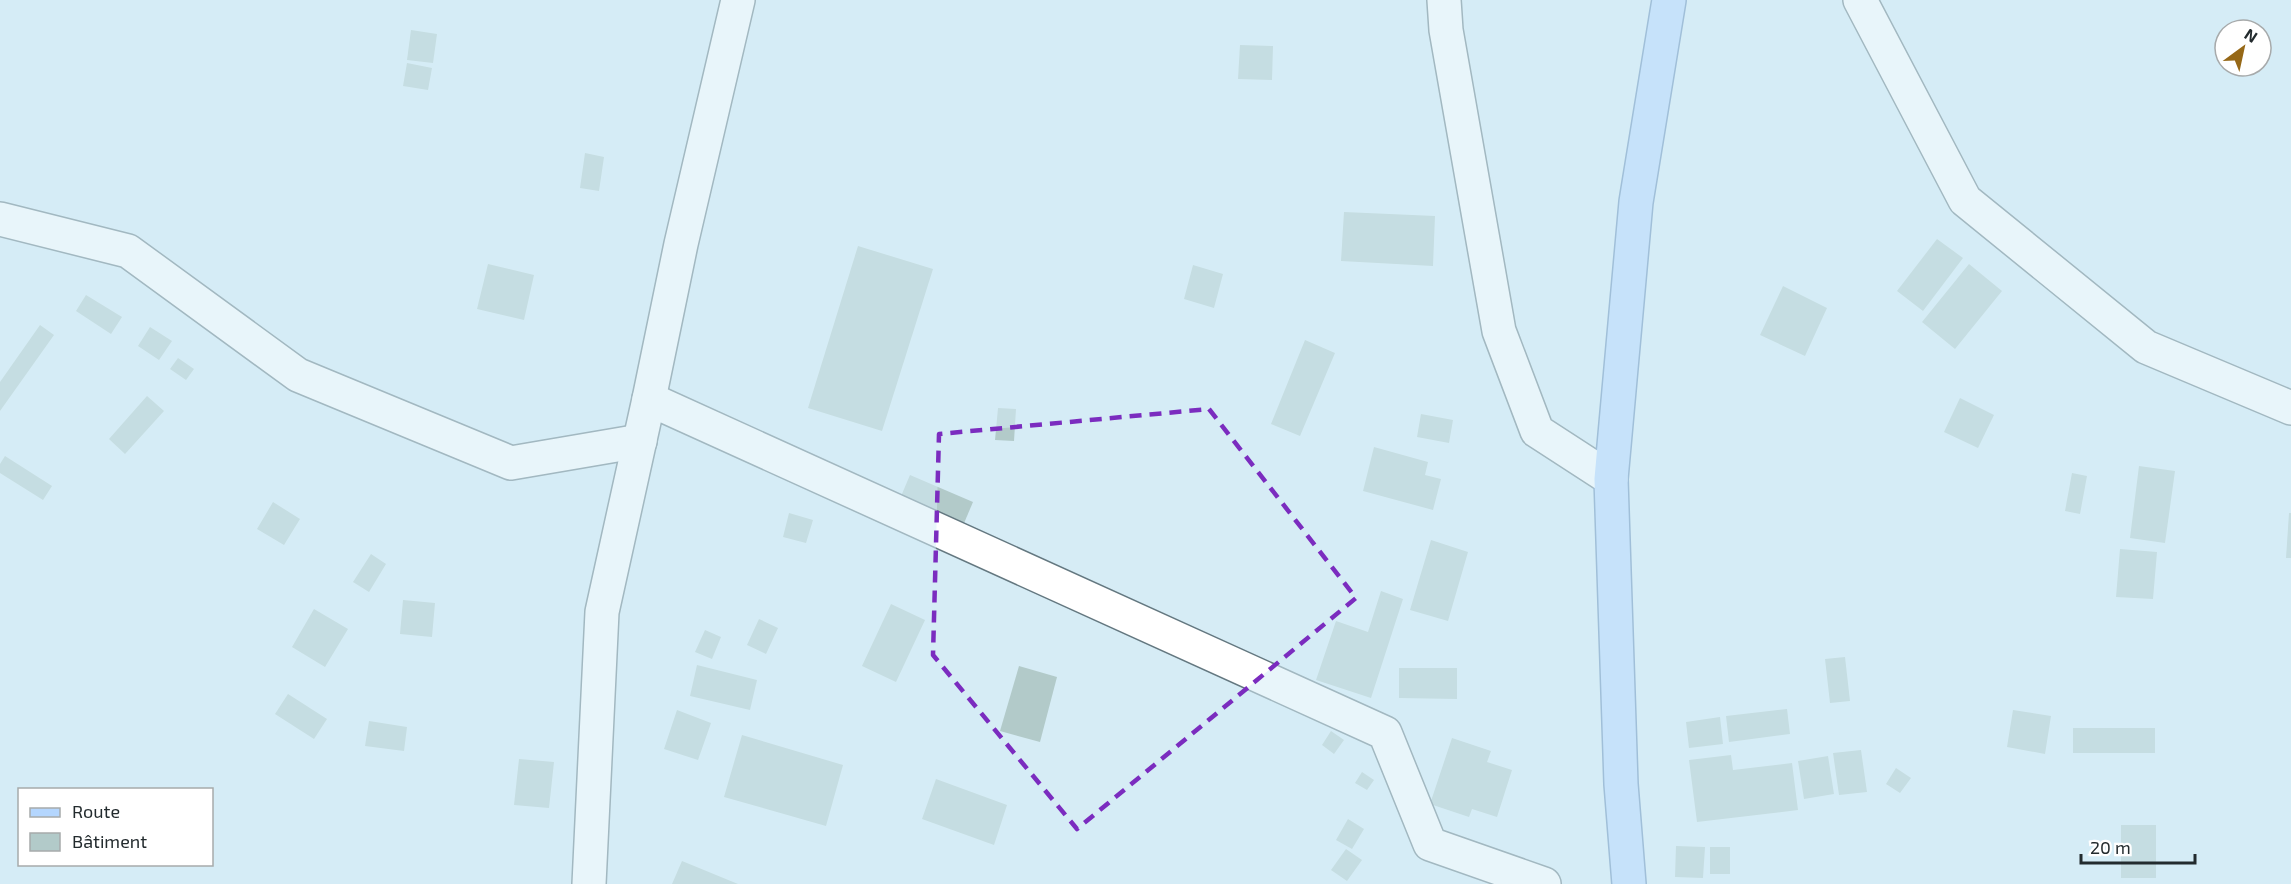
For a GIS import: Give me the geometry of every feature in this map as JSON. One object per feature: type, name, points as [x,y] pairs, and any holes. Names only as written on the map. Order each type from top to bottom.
[{"type":"main road","points":[[1629,884],[1620,751],[1611,479],[1636,202],[1669,0]]},
{"type":"street","points":[[589,884],[602,612],[681,244],[738,0]]},
{"type":"street","points":[[1444,0],[1446,30],[1499,331],[1537,431],[1611,479]]},
{"type":"street","points":[[1860,0],[1965,200],[2146,347],[2291,408]]},
{"type":"street","points":[[0,219],[128,251],[298,375],[511,463],[640,441]]},
{"type":"street","points":[[649,399],[1385,733],[1430,843],[1544,884]]},
{"type":"highlighted area","points":[[1209,409],[1356,598],[1077,829],[933,655],[939,434]]},
{"type":"building","points":[[411,30],[437,34],[433,63],[407,60]]},
{"type":"building","points":[[1240,45],[1273,46],[1272,80],[1238,79]]},
{"type":"building","points":[[407,63],[432,68],[428,90],[403,86]]},
{"type":"building","points":[[585,153],[604,157],[599,191],[580,188]]},
{"type":"building","points":[[1344,212],[1435,216],[1433,266],[1341,261]]},
{"type":"building","points":[[1937,239],[1963,258],[1923,311],[1897,291]]},
{"type":"building","points":[[858,246],[933,269],[882,431],[808,408]]},
{"type":"building","points":[[488,264],[534,275],[524,320],[477,309]]},
{"type":"building","points":[[1969,264],[2002,291],[1955,349],[1922,322]]},
{"type":"building","points":[[1193,265],[1223,274],[1214,308],[1184,299]]},
{"type":"building","points":[[1783,286],[1827,308],[1805,356],[1760,335]]},
{"type":"building","points":[[86,295],[122,317],[111,334],[76,311]]},
{"type":"building","points":[[40,325],[54,335],[0,411],[0,382]]},
{"type":"building","points":[[150,327],[172,341],[159,360],[138,346]]},
{"type":"building","points":[[1305,340],[1335,353],[1300,436],[1271,424]]},
{"type":"building","points":[[178,358],[194,369],[186,380],[170,369]]},
{"type":"building","points":[[147,396],[164,411],[125,454],[109,439]]},
{"type":"building","points":[[1960,398],[1994,415],[1978,448],[1944,432]]},
{"type":"building","points":[[998,408],[1016,409],[1014,441],[995,440]]},
{"type":"building","points":[[1421,414],[1453,420],[1449,443],[1417,437]]},
{"type":"building","points":[[1374,447],[1428,462],[1425,475],[1441,479],[1433,510],[1363,491]]},
{"type":"building","points":[[5,456],[52,486],[43,500],[0,473],[0,464]]},
{"type":"building","points":[[2139,466],[2175,471],[2165,543],[2130,538]]},
{"type":"building","points":[[2072,473],[2087,476],[2080,514],[2065,511]]},
{"type":"building","points":[[910,475],[973,502],[959,535],[896,508]]},
{"type":"building","points":[[273,502],[300,519],[284,545],[257,529]]},
{"type":"building","points":[[789,513],[813,520],[806,543],[783,537]]},
{"type":"building","points":[[2289,513],[2291,513],[2291,558],[2286,558]]},
{"type":"building","points":[[1431,540],[1468,552],[1448,621],[1410,610]]},
{"type":"building","points":[[2120,549],[2157,552],[2153,599],[2116,597]]},
{"type":"building","points":[[371,554],[386,564],[369,592],[353,582]]},
{"type":"building","points":[[1381,591],[1403,599],[1371,698],[1316,680],[1336,621],[1368,632]]},
{"type":"building","points":[[403,600],[435,603],[432,637],[400,634]]},
{"type":"building","points":[[891,604],[925,620],[896,682],[862,666]]},
{"type":"building","points":[[314,609],[348,629],[325,667],[292,647]]},
{"type":"building","points":[[759,619],[778,628],[766,654],[747,645]]},
{"type":"building","points":[[705,630],[721,637],[712,659],[695,652]]},
{"type":"building","points":[[1845,657],[1850,701],[1830,703],[1825,659]]},
{"type":"building","points":[[697,665],[757,680],[750,710],[690,696]]},
{"type":"building","points":[[1019,666],[1057,677],[1040,742],[1000,731]]},
{"type":"building","points":[[1399,668],[1457,668],[1457,699],[1399,698]]},
{"type":"building","points":[[288,694],[327,719],[314,739],[275,714]]},
{"type":"building","points":[[1787,709],[1790,734],[1729,742],[1726,716]]},
{"type":"building","points":[[677,710],[711,723],[698,760],[664,749]]},
{"type":"building","points":[[2013,710],[2051,716],[2045,754],[2007,747]]},
{"type":"building","points":[[1720,717],[1723,744],[1689,748],[1686,722]]},
{"type":"building","points":[[369,721],[407,727],[404,751],[365,746]]},
{"type":"building","points":[[2073,728],[2155,728],[2155,753],[2073,753]]},
{"type":"building","points":[[1331,731],[1344,740],[1334,754],[1322,745]]},
{"type":"building","points":[[742,735],[843,765],[826,826],[724,797]]},
{"type":"building","points":[[1452,738],[1491,751],[1487,762],[1512,770],[1497,817],[1472,809],[1469,817],[1430,804]]},
{"type":"building","points":[[1861,750],[1867,792],[1839,795],[1833,753]]},
{"type":"building","points":[[1731,755],[1733,770],[1792,763],[1798,810],[1697,822],[1689,760]]},
{"type":"building","points":[[1828,756],[1834,794],[1804,799],[1798,761]]},
{"type":"building","points":[[519,759],[554,762],[549,808],[514,805]]},
{"type":"building","points":[[1896,768],[1911,778],[1900,793],[1886,784]]},
{"type":"building","points":[[1362,772],[1374,780],[1367,790],[1355,783]]},
{"type":"building","points":[[936,779],[1007,805],[994,845],[922,819]]},
{"type":"building","points":[[1348,819],[1364,829],[1352,849],[1336,840]]},
{"type":"building","points":[[2121,825],[2156,825],[2156,878],[2121,878]]},
{"type":"building","points":[[1676,846],[1705,847],[1703,878],[1675,877]]},
{"type":"building","points":[[1710,847],[1730,847],[1730,874],[1710,874]]},
{"type":"building","points":[[1346,849],[1362,860],[1347,881],[1331,870]]},
{"type":"building","points":[[682,861],[738,884],[672,884]]}]
